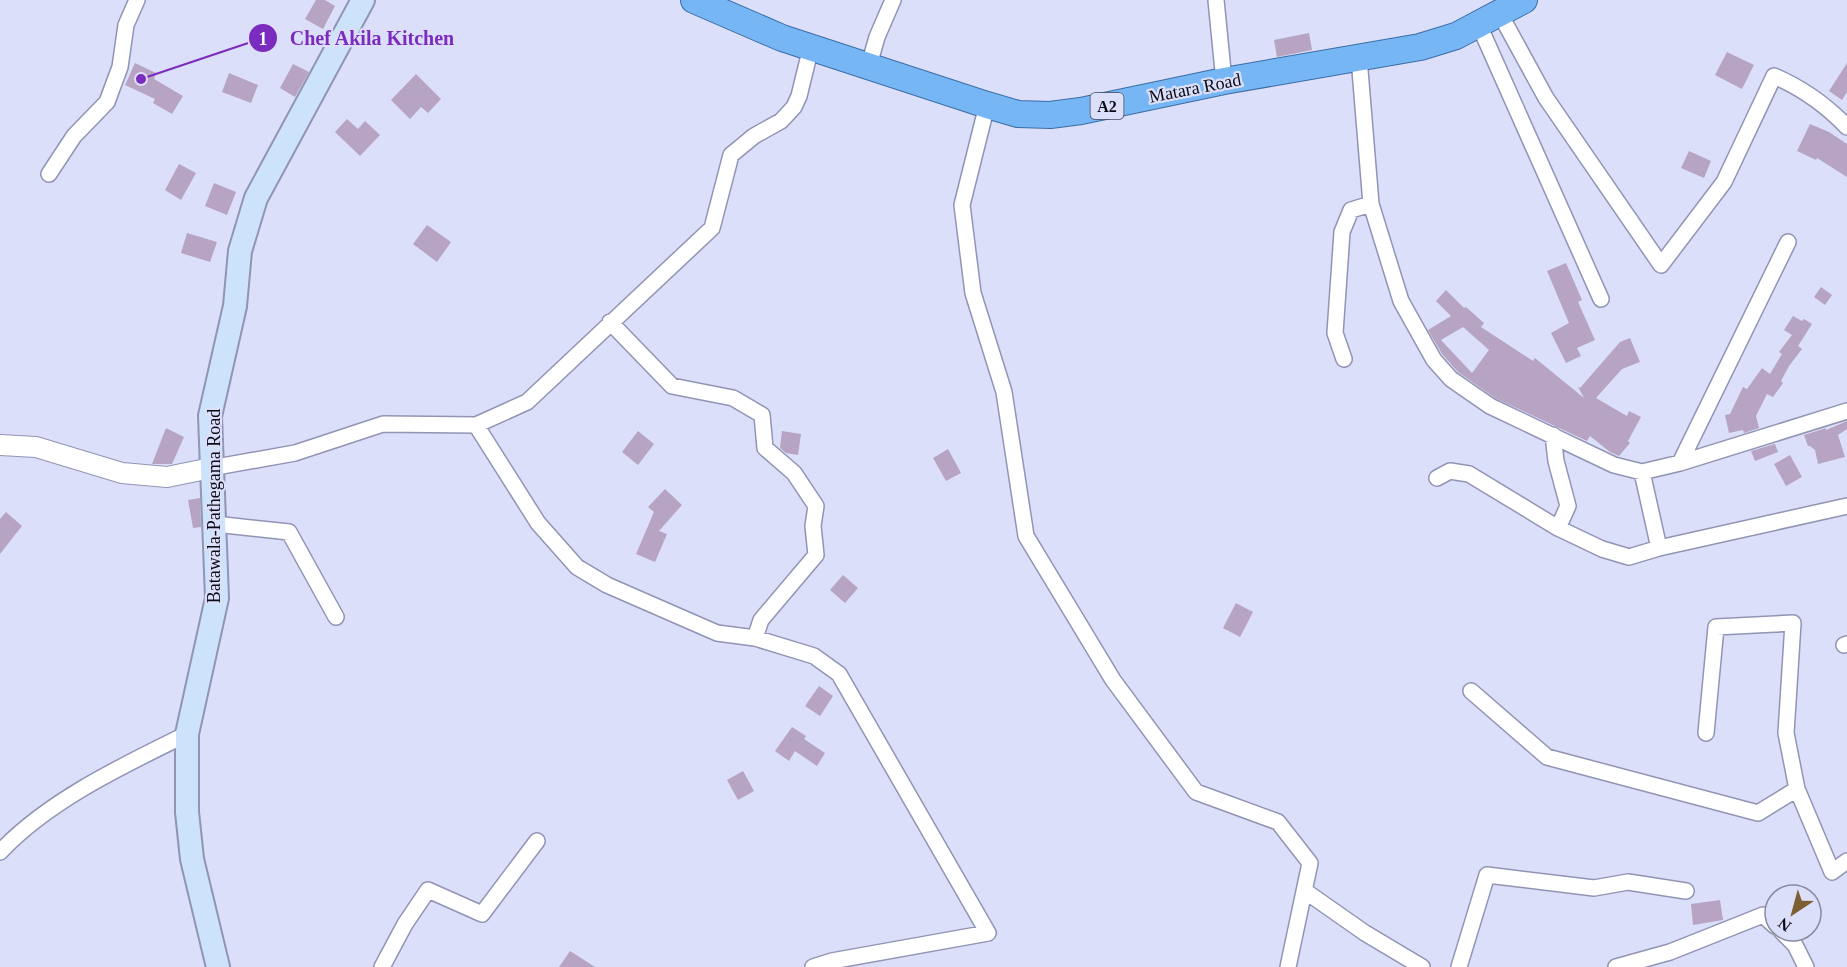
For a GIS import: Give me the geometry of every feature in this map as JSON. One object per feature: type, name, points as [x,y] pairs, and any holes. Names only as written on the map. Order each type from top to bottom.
[{"type":"highway","name":"Matara Road","points":[[694,0],[755,28],[1018,114],[1060,114],[1120,104],[1224,81],[1420,47],[1456,36],[1524,0]]},
{"type":"main road","name":"Batawala-Pathegama Road","points":[[218,967],[192,859],[187,812],[187,734],[217,598],[215,524],[210,468],[210,416],[236,306],[240,251],[256,198],[363,0]]},
{"type":"street","points":[[49,174],[74,136],[107,102],[120,67],[126,25],[137,0]]},
{"type":"street","points":[[869,65],[892,0]]},
{"type":"street","points":[[1216,0],[1224,81]]},
{"type":"street","points":[[1489,19],[1661,265],[1724,182],[1774,76],[1797,85],[1847,127]]},
{"type":"street","points":[[1489,19],[1601,299]]},
{"type":"street","points":[[0,445],[36,447],[122,473],[166,477],[295,453],[383,424],[476,425],[526,402],[712,228],[731,155],[748,140],[781,120],[794,107],[799,96],[811,47]]},
{"type":"street","points":[[1359,58],[1371,204],[1401,301],[1434,360],[1451,379],[1490,406],[1614,465],[1642,472],[1680,463],[1847,411]]},
{"type":"street","points":[[987,105],[962,205],[973,293],[1004,392],[1026,536],[1113,680],[1196,792],[1278,822],[1310,863],[1288,967]]},
{"type":"street","points":[[1344,359],[1335,333],[1342,232],[1351,210],[1371,204]]},
{"type":"street","points":[[1680,463],[1788,242]]},
{"type":"street","points":[[610,322],[672,386],[733,398],[762,415],[765,448],[794,473],[816,506],[813,526],[816,555],[761,620],[756,638]]},
{"type":"street","points":[[476,425],[538,523],[577,567],[606,585],[717,633],[756,638],[814,656],[839,674],[988,933],[832,961],[813,967]]},
{"type":"street","points":[[1553,435],[1556,461],[1568,506],[1558,528]]},
{"type":"street","points":[[1437,478],[1450,471],[1469,474],[1558,528],[1602,549],[1629,557],[1659,548],[1847,506]]},
{"type":"street","points":[[1642,472],[1659,548]]},
{"type":"street","points":[[215,524],[289,532],[336,617]]},
{"type":"street","points":[[1706,733],[1716,627],[1792,623],[1786,733],[1797,789],[1832,872],[1847,861]]},
{"type":"street","points":[[1471,691],[1546,757],[1758,813],[1797,789]]},
{"type":"street","points":[[0,852],[37,819],[110,772],[187,734]]},
{"type":"street","points":[[382,967],[405,924],[428,890],[482,914],[537,841]]},
{"type":"street","points":[[1459,967],[1487,875],[1594,888],[1628,882],[1686,891]]},
{"type":"street","points":[[1305,891],[1365,933],[1422,967]]},
{"type":"street","points":[[1616,967],[1670,952],[1763,915]]},
{"type":"street","points":[[1793,943],[1806,967]]},
{"type":"building","points":[[316,0],[325,0],[335,6],[323,29],[305,19]]},
{"type":"building","points":[[1309,33],[1312,50],[1277,57],[1274,40]]},
{"type":"building","points":[[1727,52],[1754,65],[1742,89],[1715,75]]},
{"type":"building","points":[[135,63],[156,73],[154,79],[183,96],[172,114],[153,103],[155,99],[125,85]]},
{"type":"building","points":[[1847,63],[1847,92],[1842,100],[1829,91]]},
{"type":"building","points":[[293,64],[309,72],[295,97],[280,88]]},
{"type":"building","points":[[229,73],[258,85],[251,103],[222,92]]},
{"type":"building","points":[[416,74],[441,99],[428,113],[421,107],[410,119],[391,100]]},
{"type":"building","points":[[347,119],[358,129],[365,121],[380,135],[360,156],[335,132]]},
{"type":"building","points":[[1810,124],[1829,132],[1847,144],[1847,177],[1817,158],[1816,160],[1797,151]]},
{"type":"building","points":[[1689,151],[1711,161],[1704,178],[1681,168]]},
{"type":"building","points":[[179,164],[196,173],[181,200],[165,190]]},
{"type":"building","points":[[214,183],[236,192],[227,215],[205,206]]},
{"type":"building","points":[[427,225],[451,242],[437,262],[413,244]]},
{"type":"building","points":[[187,233],[217,242],[210,262],[181,253]]},
{"type":"building","points":[[1566,263],[1582,300],[1578,302],[1595,340],[1577,348],[1581,356],[1566,363],[1551,333],[1569,323],[1547,271]]},
{"type":"building","points":[[1821,287],[1832,295],[1825,305],[1814,297]]},
{"type":"building","points":[[1446,290],[1484,323],[1481,327],[1533,361],[1535,358],[1584,398],[1578,387],[1580,388],[1620,342],[1630,338],[1640,362],[1622,369],[1596,398],[1627,416],[1629,411],[1641,417],[1628,441],[1630,443],[1619,456],[1610,452],[1590,436],[1587,441],[1495,398],[1458,372],[1442,354],[1428,330],[1451,316],[1436,301]],"holes":[[[1463,327],[1489,350],[1472,373],[1441,340]]]},
{"type":"building","points":[[1793,316],[1812,324],[1798,346],[1802,349],[1789,366],[1781,381],[1783,383],[1773,397],[1767,394],[1756,416],[1759,428],[1744,433],[1743,430],[1729,433],[1725,415],[1730,414],[1743,387],[1747,389],[1762,368],[1770,374],[1782,354],[1779,352],[1792,335],[1784,330]]},
{"type":"building","points":[[1847,421],[1847,429],[1838,435],[1845,457],[1818,464],[1815,450],[1808,446],[1804,435],[1826,428],[1826,430]]},
{"type":"building","points":[[166,428],[184,437],[172,464],[152,464]]},
{"type":"building","points":[[638,431],[654,444],[638,465],[622,452]]},
{"type":"building","points":[[782,431],[801,434],[798,455],[786,453],[780,448]]},
{"type":"building","points":[[1775,444],[1778,452],[1755,461],[1751,451]]},
{"type":"building","points":[[948,449],[961,473],[946,481],[933,458]]},
{"type":"building","points":[[1790,455],[1802,477],[1786,486],[1774,464]]},
{"type":"building","points":[[665,489],[682,505],[659,531],[667,534],[655,562],[636,554],[654,512],[648,507]]},
{"type":"building","points":[[200,498],[201,527],[193,528],[188,500]]},
{"type":"building","points":[[6,512],[22,526],[0,554],[0,519]]},
{"type":"building","points":[[843,575],[858,588],[845,603],[830,590]]},
{"type":"building","points":[[1236,603],[1253,612],[1240,637],[1223,628]]},
{"type":"building","points":[[819,686],[833,696],[820,716],[805,706]]},
{"type":"building","points":[[792,727],[806,736],[804,739],[825,753],[817,766],[795,751],[789,761],[775,751]]},
{"type":"building","points":[[743,771],[754,791],[738,800],[727,780]]},
{"type":"building","points":[[1720,900],[1723,920],[1693,925],[1691,904]]},
{"type":"building","points":[[570,951],[595,967],[559,967]]},
{"type":"place","name":"Chef Akila Kitchen","points":[[141,79]]}]
